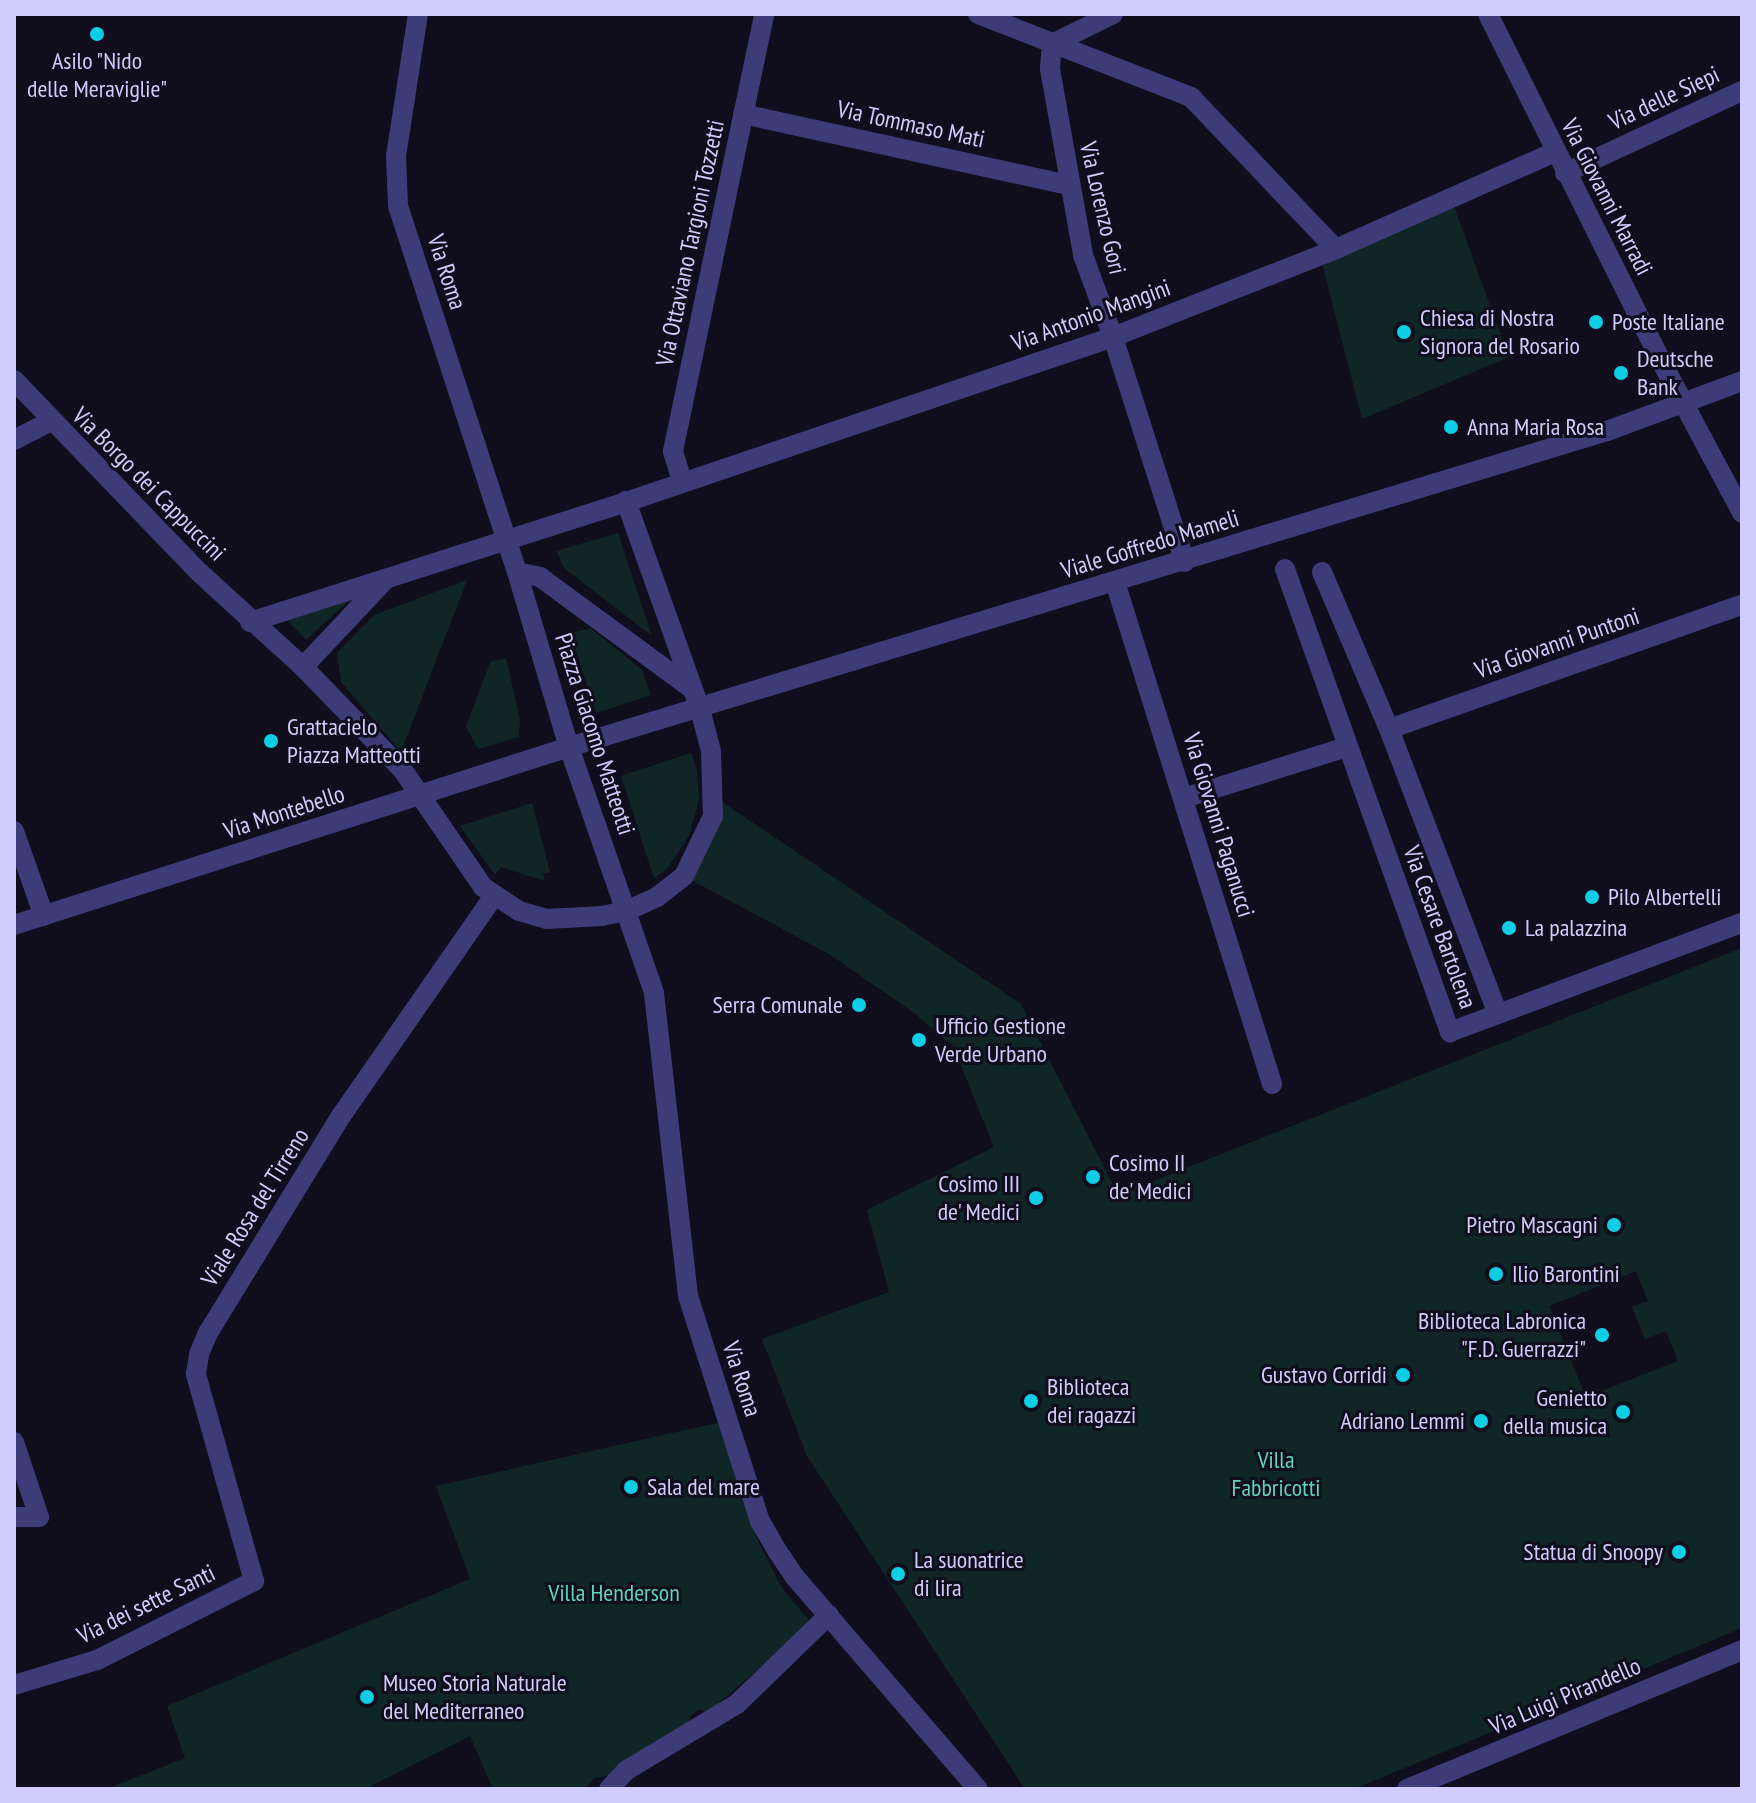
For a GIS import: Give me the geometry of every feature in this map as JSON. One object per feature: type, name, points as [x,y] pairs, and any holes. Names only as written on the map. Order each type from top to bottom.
[{"type":"street","name":"Via Roma","points":[[418,14],[396,156],[395,190],[506,539]]},
{"type":"street","name":"Via Ottaviano Targioni Tozzetti","points":[[682,481],[673,451],[764,14]]},
{"type":"street","points":[[978,14],[1191,97],[1336,249]]},
{"type":"street","points":[[1052,44],[1113,14]]},
{"type":"street","name":"Via Giovanni Marradi","points":[[1488,14],[1565,173],[1742,513]]},
{"type":"street","name":"Via Lorenzo Gori","points":[[1052,44],[1050,69],[1068,185],[1083,255],[1113,337],[1185,562]]},
{"type":"street","name":"Via delle Siepi","points":[[1565,173],[1742,91]]},
{"type":"street","name":"Via Tommaso Mati","points":[[743,114],[1068,185]]},
{"type":"street","name":"Via Antonio Mangini","points":[[630,500],[1113,337],[1336,249],[1555,152]]},
{"type":"street","name":"Via Borgo dei Cappuccini","points":[[14,380],[250,622]]},
{"type":"street","name":"Viale Goffredo Mameli","points":[[569,747],[1185,562],[1607,431],[1742,381]]},
{"type":"street","points":[[14,440],[51,421]]},
{"type":"street","points":[[250,622],[630,500]]},
{"type":"street","name":"Piazza Giacomo Matteotti","points":[[250,622],[303,667],[402,769],[470,870],[493,897],[519,911],[547,919],[586,919],[626,911],[657,897],[684,876],[709,831],[713,816],[714,776],[700,709],[690,687],[630,500]]},
{"type":"street","name":"Piazza Giacomo Matteotti","points":[[506,539],[569,747],[626,911]]},
{"type":"street","name":"Via Cesare Bartolena","points":[[1285,569],[1450,1032],[1498,1014],[1389,729],[1322,572]]},
{"type":"street","name":"Piazza Giacomo Matteotti","points":[[517,572],[540,577],[690,687]]},
{"type":"street","points":[[303,667],[386,579]]},
{"type":"street","name":"Via Giovanni Paganucci","points":[[1115,582],[1272,1084]]},
{"type":"street","name":"Via Giovanni Puntoni","points":[[1389,729],[1742,605]]},
{"type":"street","name":"Via Montebello","points":[[14,925],[569,747]]},
{"type":"street","points":[[1184,798],[1347,747]]},
{"type":"street","points":[[14,831],[44,916]]},
{"type":"street","name":"Viale Rosa del Tirreno","points":[[254,1581],[196,1374],[199,1354],[208,1333],[341,1116],[493,897]]},
{"type":"street","name":"Via Roma","points":[[626,911],[658,1009],[688,1296],[760,1521],[794,1576],[978,1789]]},
{"type":"street","points":[[1498,1014],[1742,923]]},
{"type":"street","points":[[14,1442],[39,1517],[14,1517]]},
{"type":"street","name":"Via dei sette Santi","points":[[14,1685],[97,1660],[254,1581]]},
{"type":"street","points":[[609,1789],[627,1770],[737,1704],[829,1615]]},
{"type":"street","name":"Via Luigi Pirandello","points":[[1407,1789],[1742,1650]]},
{"type":"green space","points":[[1451,198],[1509,357],[1362,419],[1320,255]]},
{"type":"green space","points":[[618,533],[652,636],[564,568],[556,551]]},
{"type":"green space","points":[[467,580],[401,752],[341,682],[337,653],[374,615]]},
{"type":"green space","points":[[355,595],[306,640],[287,620]]},
{"type":"green space","points":[[591,628],[642,670],[651,695],[596,713],[570,633]]},
{"type":"green space","points":[[506,658],[520,719],[519,737],[478,749],[466,727],[490,662]]},
{"type":"green space","points":[[691,753],[697,771],[699,800],[689,836],[667,869],[654,878],[621,776]]},
{"type":"green space","name":"Villa Fabbricotti","points":[[715,797],[1021,1004],[1118,1195],[1742,948],[1742,1628],[1354,1789],[1025,1789],[807,1456],[762,1339],[889,1292],[867,1210],[994,1147],[953,1046],[913,1012],[829,954],[684,876]],"holes":[[[1636,1271],[1648,1301],[1632,1307],[1645,1339],[1666,1331],[1678,1361],[1586,1397],[1549,1306]]]},
{"type":"green space","points":[[532,803],[550,872],[543,874],[545,881],[501,867],[495,875],[460,826]]},
{"type":"green space","name":"Villa Henderson","points":[[721,1422],[743,1503],[759,1543],[782,1588],[811,1623],[712,1709],[705,1712],[700,1709],[690,1716],[692,1727],[612,1780],[606,1776],[594,1778],[585,1789],[493,1789],[470,1736],[365,1789],[107,1789],[185,1758],[167,1706],[470,1579],[436,1486]]},
{"type":"place","name":"Asilo \"Nido delle Meraviglie\"","points":[[97,34]]},
{"type":"place","name":"Poste Italiane","points":[[1596,322]]},
{"type":"place","name":"Chiesa di Nostra Signora del Rosario","points":[[1404,332]]},
{"type":"place","name":"Deutsche Bank","points":[[1621,373]]},
{"type":"place","name":"Anna Maria Rosa","points":[[1451,427]]},
{"type":"place","name":"Grattacielo Piazza Matteotti","points":[[271,741]]},
{"type":"place","name":"Pilo Albertelli","points":[[1592,897]]},
{"type":"place","name":"La palazzina","points":[[1509,928]]},
{"type":"place","name":"Serra Comunale","points":[[859,1005]]},
{"type":"place","name":"Ufficio Gestione Verde Urbano","points":[[919,1040]]},
{"type":"place","name":"Cosimo II de' Medici","points":[[1093,1177]]},
{"type":"place","name":"Cosimo III de' Medici","points":[[1036,1198]]},
{"type":"place","name":"Pietro Mascagni","points":[[1614,1225]]},
{"type":"place","name":"Ilio Barontini","points":[[1496,1274]]},
{"type":"place","name":"Biblioteca Labronica \"F.D. Guerrazzi\"","points":[[1602,1335]]},
{"type":"place","name":"Gustavo Corridi","points":[[1403,1375]]},
{"type":"place","name":"Biblioteca dei ragazzi","points":[[1031,1401]]},
{"type":"place","name":"Genietto della musica","points":[[1623,1412]]},
{"type":"place","name":"Adriano Lemmi","points":[[1481,1421]]},
{"type":"place","name":"Sala del mare","points":[[631,1487]]},
{"type":"place","name":"Statua di Snoopy","points":[[1679,1552]]},
{"type":"place","name":"La suonatrice di lira","points":[[898,1574]]},
{"type":"place","name":"Museo Storia Naturale del Mediterraneo","points":[[367,1697]]}]
